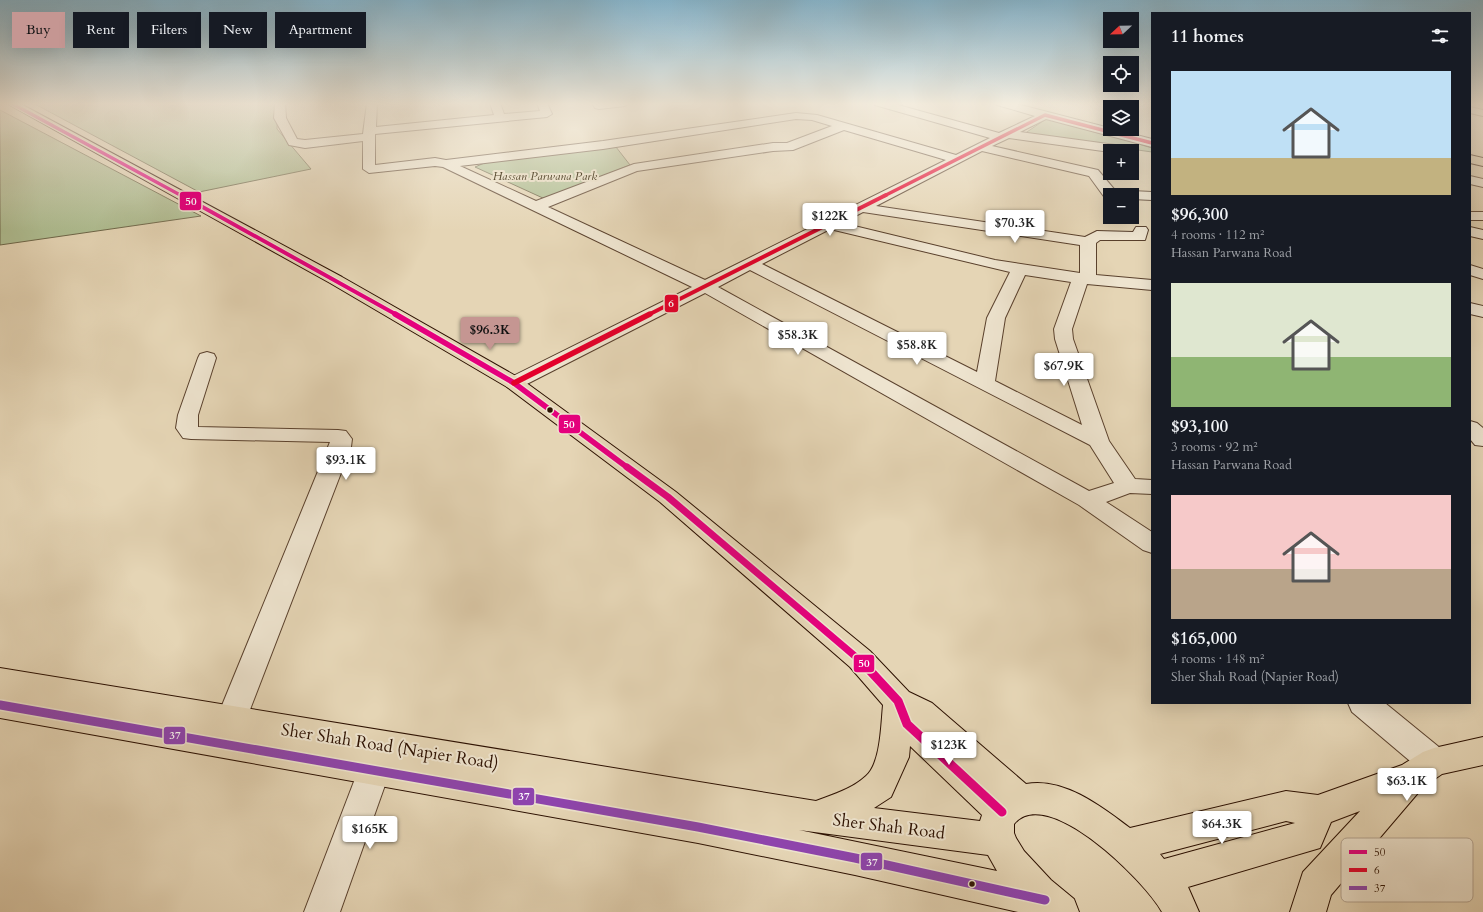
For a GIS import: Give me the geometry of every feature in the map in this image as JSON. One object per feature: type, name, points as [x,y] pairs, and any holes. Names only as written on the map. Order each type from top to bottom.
[{"type":"main road","points":[[89,146],[336,280],[514,383],[668,497],[860,659],[898,700],[907,724],[1007,817],[1002,849],[1020,875],[1053,906]]},
{"type":"main road","points":[[1471,159],[1483,162]]},
{"type":"main road","name":"Sher Shah Road (Napier Road)","points":[[0,680],[231,720],[776,827],[855,858],[1053,906]]},
{"type":"main road","points":[[816,816],[857,801],[879,786],[893,757],[898,700]]},
{"type":"main road","name":"Sher Shah Road (Napier Road)","points":[[0,705],[698,827],[776,827]]},
{"type":"main road","points":[[1125,846],[1286,806],[1318,811],[1424,769],[1483,751]]},
{"type":"main road","points":[[1360,838],[1424,769]]},
{"type":"main road","name":"Sher Shah Road","points":[[776,827],[816,816],[1007,817],[1042,798],[1066,805],[1125,846],[1158,878],[1175,898],[1181,912]]},
{"type":"main road","points":[[1158,878],[1308,836],[1318,811]]},
{"type":"main road","points":[[1308,912],[1316,885],[1341,858]]},
{"type":"street","points":[[369,146],[369,169],[435,162],[446,164],[704,286],[1087,500],[1151,543]]},
{"type":"street","points":[[446,164],[598,146]]},
{"type":"street","points":[[537,206],[634,168],[772,147],[793,146]]},
{"type":"street","points":[[912,146],[956,158]]},
{"type":"street","points":[[514,383],[827,224],[862,208],[982,146]]},
{"type":"street","points":[[1144,146],[1151,153]]},
{"type":"street","points":[[979,147],[1093,173],[1105,188]]},
{"type":"street","points":[[1471,180],[1483,183]]},
{"type":"street","points":[[1139,195],[1151,196]]},
{"type":"street","points":[[862,208],[1088,242],[1097,236],[1138,237],[1141,236],[1142,228]]},
{"type":"street","points":[[827,224],[928,249],[1020,269],[1084,278],[1151,285]]},
{"type":"street","points":[[1471,231],[1483,235]]},
{"type":"street","points":[[1088,242],[1084,278],[1063,329],[1064,339],[1098,441],[1128,486]]},
{"type":"street","points":[[750,264],[1098,441]]},
{"type":"street","points":[[985,384],[996,318],[1020,269]]},
{"type":"street","points":[[1471,270],[1483,274]]},
{"type":"street","points":[[1471,308],[1483,312]]},
{"type":"street","points":[[207,358],[188,415],[187,428],[191,433],[338,436],[341,439],[340,447],[231,720]]},
{"type":"street","points":[[1471,428],[1483,440]]},
{"type":"street","points":[[1087,500],[1128,486],[1151,487]]},
{"type":"street","points":[[1364,704],[1424,769]]},
{"type":"street","points":[[322,912],[374,771]]},
{"type":"green space","points":[[0,146],[67,146],[201,216],[0,245]]},
{"type":"green space","points":[[112,146],[291,146],[311,169],[199,192]]},
{"type":"green space","points":[[1139,146],[1151,148],[1151,152],[1139,150]]},
{"type":"green space","name":"Hassan Parwana Park","points":[[616,147],[630,165],[545,199],[475,167],[489,161]]},
{"type":"transit line","name":"50","points":[[89,146],[336,280],[514,383],[668,497],[860,659],[898,701],[907,724],[1002,812]]},
{"type":"transit line","name":"6","points":[[514,383],[984,146]]},
{"type":"transit line","name":"37","points":[[0,705],[698,827],[855,858],[1045,900]]}]
